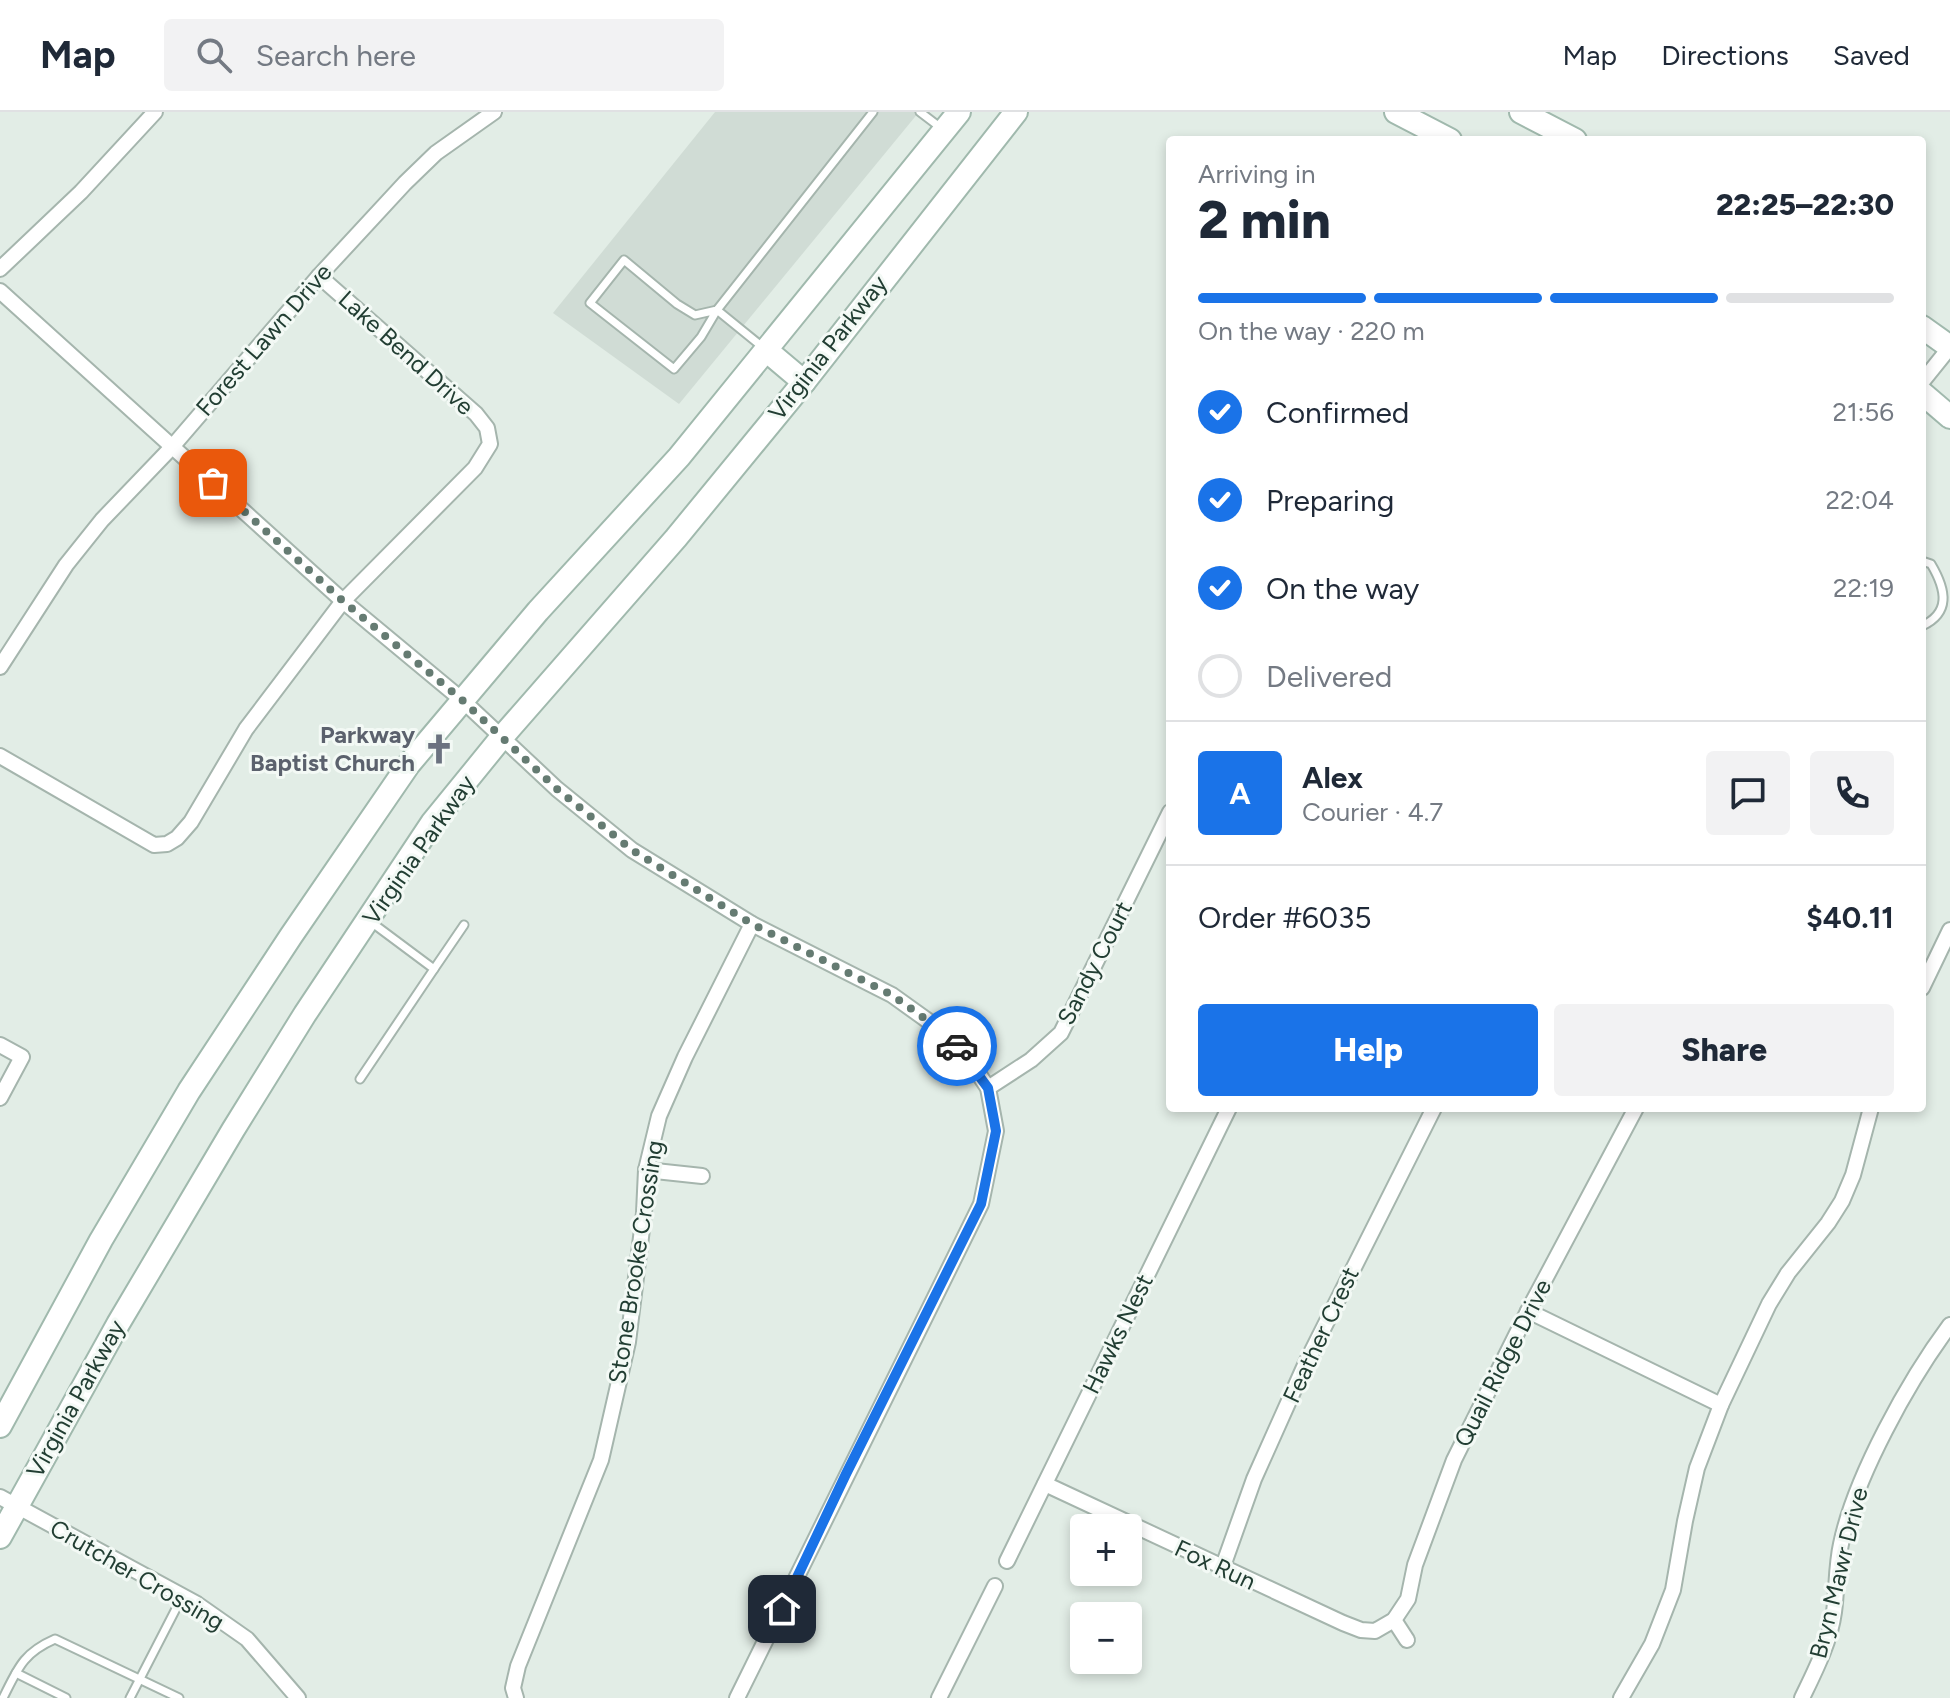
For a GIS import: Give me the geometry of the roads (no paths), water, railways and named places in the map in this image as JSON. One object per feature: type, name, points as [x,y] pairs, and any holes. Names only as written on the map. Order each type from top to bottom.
[{"type":"main road","name":"Virginia Parkway","points":[[0,1426],[101,1240],[189,1091],[400,778],[461,699],[679,457],[959,112]]},
{"type":"main road","name":"Virginia Parkway","points":[[0,1537],[8,1502],[233,1130],[305,1014],[432,823],[502,737],[629,594],[804,382],[1016,112]]},
{"type":"main road","points":[[1396,112],[1442,136]]},
{"type":"main road","points":[[1521,112],[1567,136]]},
{"type":"main road","points":[[1926,330],[1950,347]]},
{"type":"main road","points":[[766,350],[804,382]]},
{"type":"main road","points":[[1926,396],[1950,417]]},
{"type":"street","points":[[0,269],[81,192],[155,112]]},
{"type":"street","name":"Forest Lawn Drive","points":[[0,667],[66,565],[102,520],[172,447],[319,276],[436,153],[494,112]]},
{"type":"street","name":"Lake Bend Drive","points":[[0,756],[154,845],[167,844],[177,838],[191,822],[246,729],[343,601],[475,468],[490,444],[487,428],[476,414],[319,276]]},
{"type":"street","points":[[0,291],[343,601],[461,699],[557,789],[632,850],[752,924],[892,995],[945,1033],[966,1055],[988,1088],[996,1131],[981,1204],[737,1698]]},
{"type":"street","points":[[1926,377],[1950,347]]},
{"type":"street","name":"Sandy Court","points":[[988,1088],[1031,1060],[1061,1033],[1166,820]]},
{"type":"street","name":"Stone Brooke Crossing","points":[[516,1698],[513,1688],[518,1666],[601,1460],[628,1342],[644,1213],[646,1170],[659,1116],[752,924]]},
{"type":"street","points":[[1926,980],[1950,930]]},
{"type":"street","points":[[0,1045],[22,1057],[0,1098]]},
{"type":"street","name":"Hawks Nest","points":[[1007,1561],[1227,1112]]},
{"type":"street","name":"Feather Crest","points":[[1222,1569],[1254,1479],[1305,1365],[1432,1112]]},
{"type":"street","name":"Quail Ridge Drive","points":[[1391,1623],[1408,1599],[1415,1565],[1454,1460],[1528,1311],[1634,1112]]},
{"type":"street","points":[[1621,1698],[1652,1644],[1673,1590],[1697,1468],[1721,1405],[1769,1304],[1788,1273],[1842,1201],[1853,1175],[1870,1112]]},
{"type":"street","points":[[646,1170],[702,1176]]},
{"type":"street","points":[[1528,1311],[1721,1405]]},
{"type":"street","name":"Bryn Mawr Drive","points":[[1802,1698],[1821,1657],[1834,1615],[1840,1546],[1857,1492],[1910,1388],[1950,1325]]},
{"type":"street","name":"Fox Run","points":[[1045,1484],[1222,1569],[1361,1630],[1375,1631],[1391,1623]]},
{"type":"street","name":"Crutcher Crossing","points":[[8,1502],[182,1595],[247,1639],[298,1698]]},
{"type":"street","points":[[939,1698],[995,1586]]},
{"type":"street","points":[[1391,1623],[1407,1640]]},
{"type":"lane","points":[[717,310],[695,315],[624,260],[590,303],[674,369],[873,112]]},
{"type":"lane","points":[[920,112],[944,131]]},
{"type":"lane","points":[[717,310],[766,350]]},
{"type":"lane","points":[[1926,562],[1931,564],[1948,596],[1947,609],[1935,622],[1926,625]]},
{"type":"lane","points":[[369,921],[434,969]]},
{"type":"lane","points":[[360,1079],[464,925]]},
{"type":"lane","points":[[130,1698],[182,1595]]},
{"type":"lane","points":[[3,1698],[33,1649],[55,1639],[179,1698]]},
{"type":"lane","points":[[16,1673],[66,1698]]},
{"type":"place","name":"Parkway Baptist Church","points":[[439,749]]}]
